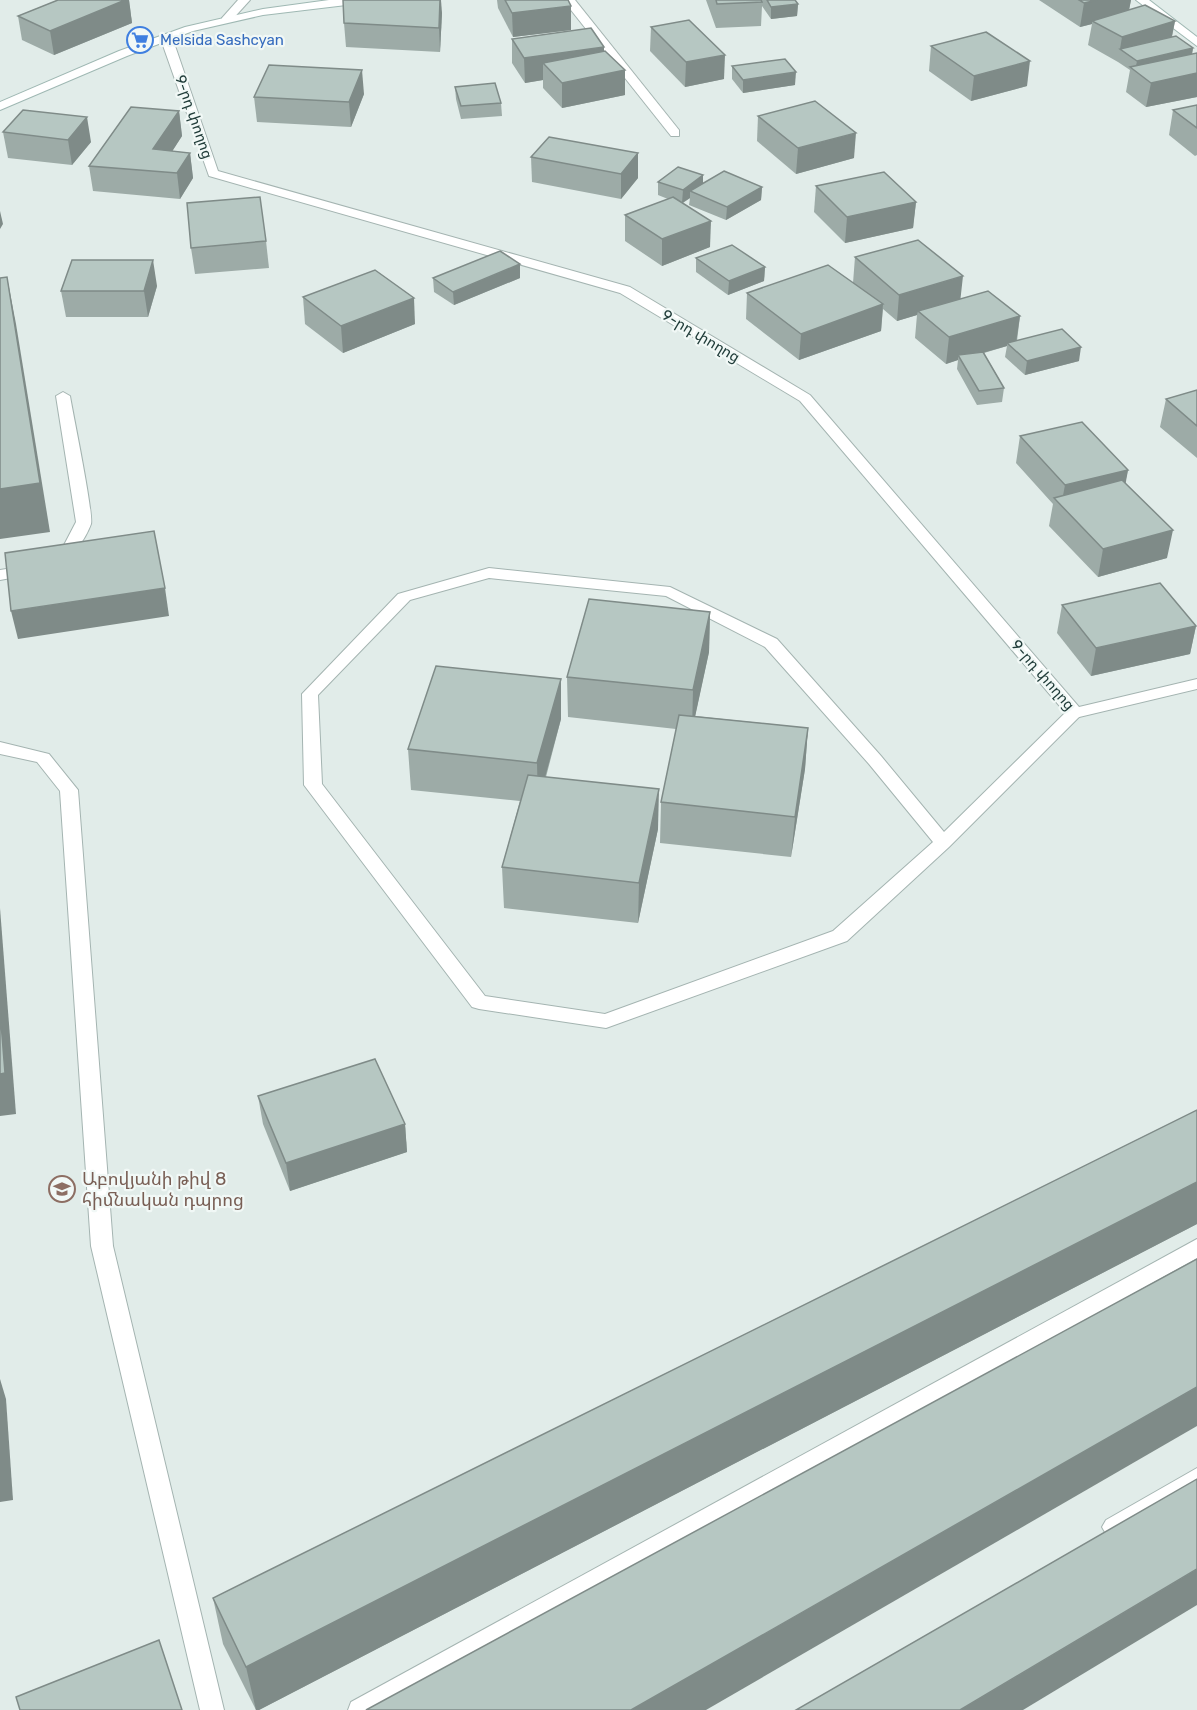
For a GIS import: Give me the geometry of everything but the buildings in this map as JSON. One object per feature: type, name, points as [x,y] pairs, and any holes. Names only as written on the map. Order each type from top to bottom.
[{"type":"street","points":[[226,20],[244,0]]},
{"type":"street","points":[[0,106],[166,37],[282,7],[363,0]]},
{"type":"street","points":[[569,0],[675,133]]},
{"type":"street","points":[[1142,0],[1197,43]]},
{"type":"street","name":"9-րդ փողոց","points":[[166,37],[213,173],[625,290],[805,398],[1075,713],[1197,684]]},
{"type":"street","points":[[0,575],[46,568],[70,547],[84,522],[63,396]]},
{"type":"street","points":[[943,843],[875,760],[771,643],[670,592],[489,573],[404,597],[310,694],[312,784],[479,1002],[606,1021],[840,936],[943,843],[1075,713]]},
{"type":"street","points":[[0,748],[43,758],[69,790],[102,1246],[212,1710]]},
{"type":"street","points":[[360,1710],[1197,1248]]},
{"type":"street","points":[[1095,1539],[1197,1478]]},
{"type":"place","name":"Melsida Sashcyan","points":[[140,40]]},
{"type":"place","name":"Աբովյանի թիվ 8 հիմնական դպրոց","points":[[62,1189]]}]
